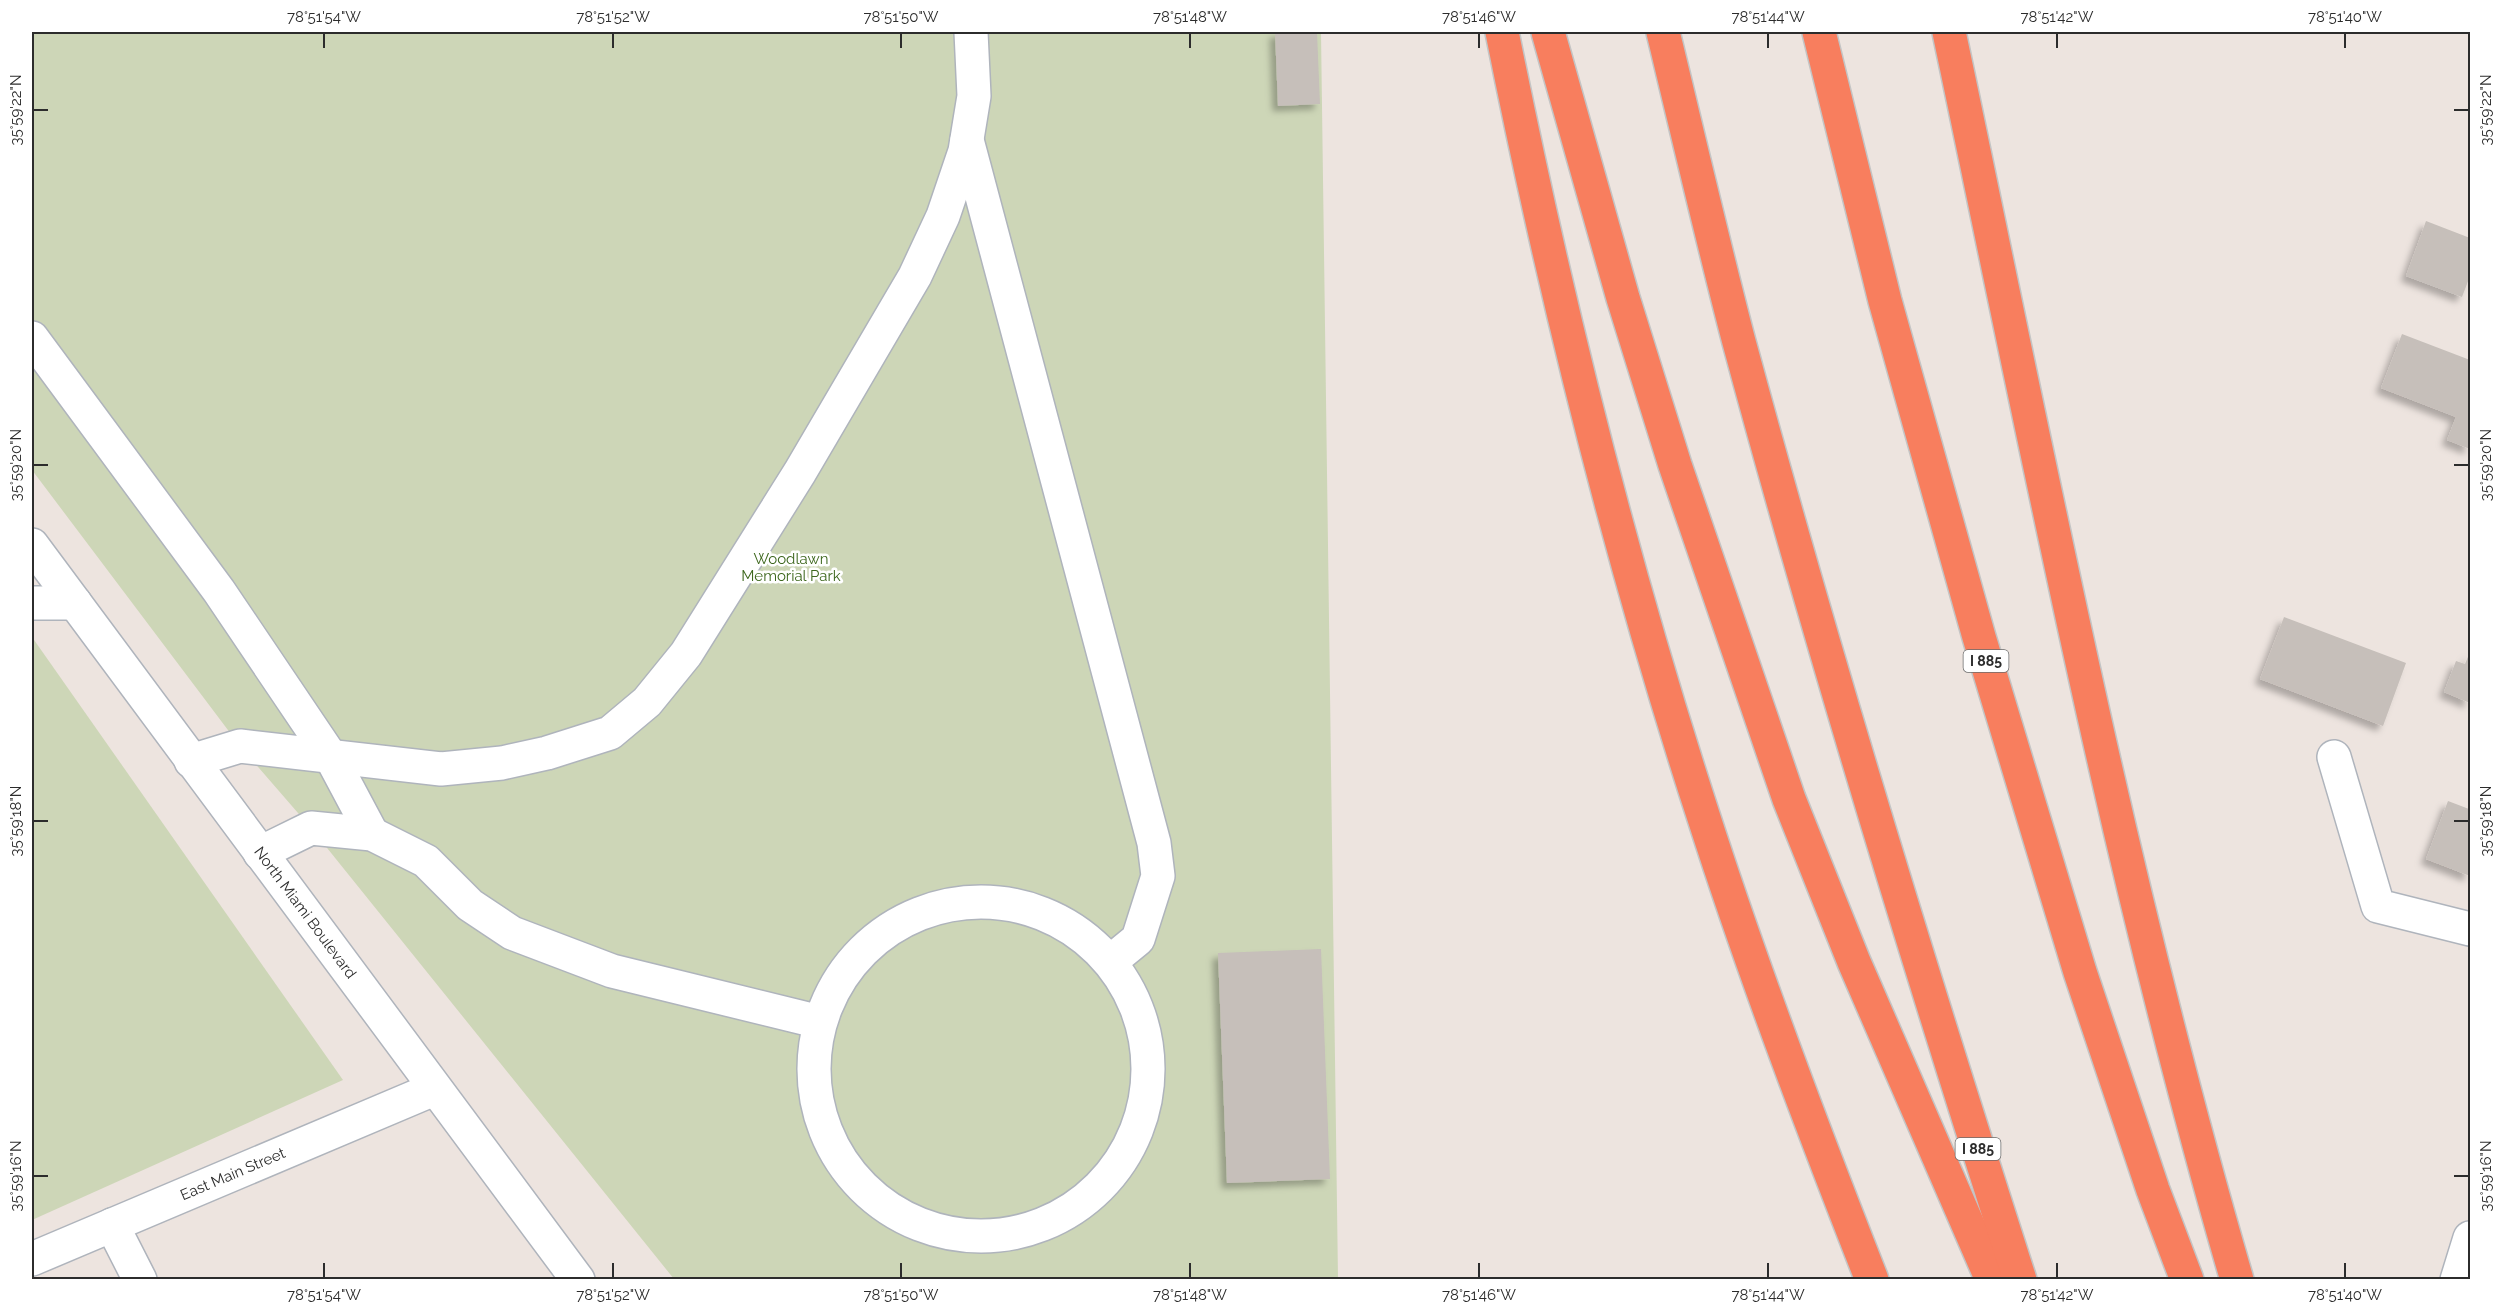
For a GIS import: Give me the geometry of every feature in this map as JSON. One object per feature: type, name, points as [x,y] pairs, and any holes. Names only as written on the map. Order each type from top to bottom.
[{"type":"highway","points":[[1502,32],[1562,310],[1604,480],[1652,650],[1703,818],[1756,974],[1821,1151],[1872,1280]]},
{"type":"highway","points":[[1548,32],[1613,264],[1675,465],[1789,799],[1854,962],[1992,1280]]},
{"type":"highway","name":"I 885","points":[[1663,32],[1739,339],[1833,679],[1936,1018],[2020,1280]]},
{"type":"highway","name":"I 885","points":[[1819,32],[1885,301],[1982,648],[2080,972],[2152,1190],[2187,1280]]},
{"type":"highway","points":[[1949,32],[2134,896],[2200,1155],[2237,1280]]},
{"type":"street","points":[[191,761],[240,746],[441,769],[501,763],[547,753],[610,733],[647,702],[692,644],[800,472],[915,276],[943,216],[967,140],[974,96],[970,32]]},
{"type":"street","points":[[967,140],[1154,843],[1158,876],[1138,939],[1110,962]]},
{"type":"street","points":[[32,338],[219,591],[331,757],[372,834]]},
{"type":"street","name":"North Miami Boulevard","points":[[32,545],[578,1280]]},
{"type":"street","points":[[32,603],[75,603]]},
{"type":"street","points":[[2334,758],[2378,906],[2470,929]]},
{"type":"street","points":[[260,854],[311,828],[372,834],[426,861],[470,905],[512,933],[612,971],[820,1022]]},
{"type":"street","points":[[990,902],[1026,908],[1046,915],[1078,933],[1110,962],[1134,1000],[1144,1030],[1149,1059],[1144,1108],[1134,1137],[1113,1173],[1086,1200],[1053,1221],[1024,1231],[994,1236],[960,1235],[934,1230],[908,1219],[874,1198],[857,1182],[838,1157],[822,1123],[815,1095],[813,1056],[820,1022],[837,983],[850,964],[886,931],[909,917],[959,903],[990,902]]},
{"type":"street","name":"East Main Street","points":[[32,1259],[434,1089]]},
{"type":"street","points":[[112,1225],[140,1280]]},
{"type":"street","points":[[2457,1280],[2470,1238]]},
{"type":"green space","name":"Woodlawn Memorial Park","points":[[32,32],[1321,32],[1338,1279],[674,1279],[311,828],[240,746],[32,470]]},
{"type":"green space","points":[[32,637],[343,1080],[32,1220]]},
{"type":"building","points":[[1275,32],[1317,32],[1320,104],[1278,106]]},
{"type":"building","points":[[2426,221],[2470,238],[2470,276],[2462,297],[2406,276]]},
{"type":"building","points":[[2402,334],[2470,360],[2470,449],[2447,440],[2456,417],[2381,388]]},
{"type":"building","points":[[2284,617],[2406,663],[2383,726],[2260,679]]},
{"type":"building","points":[[2470,652],[2470,703],[2444,692],[2456,661],[2465,664]]},
{"type":"building","points":[[2448,801],[2469,809],[2470,804],[2470,876],[2426,859]]},
{"type":"building","points":[[1321,949],[1330,1179],[1227,1183],[1218,953]]}]
